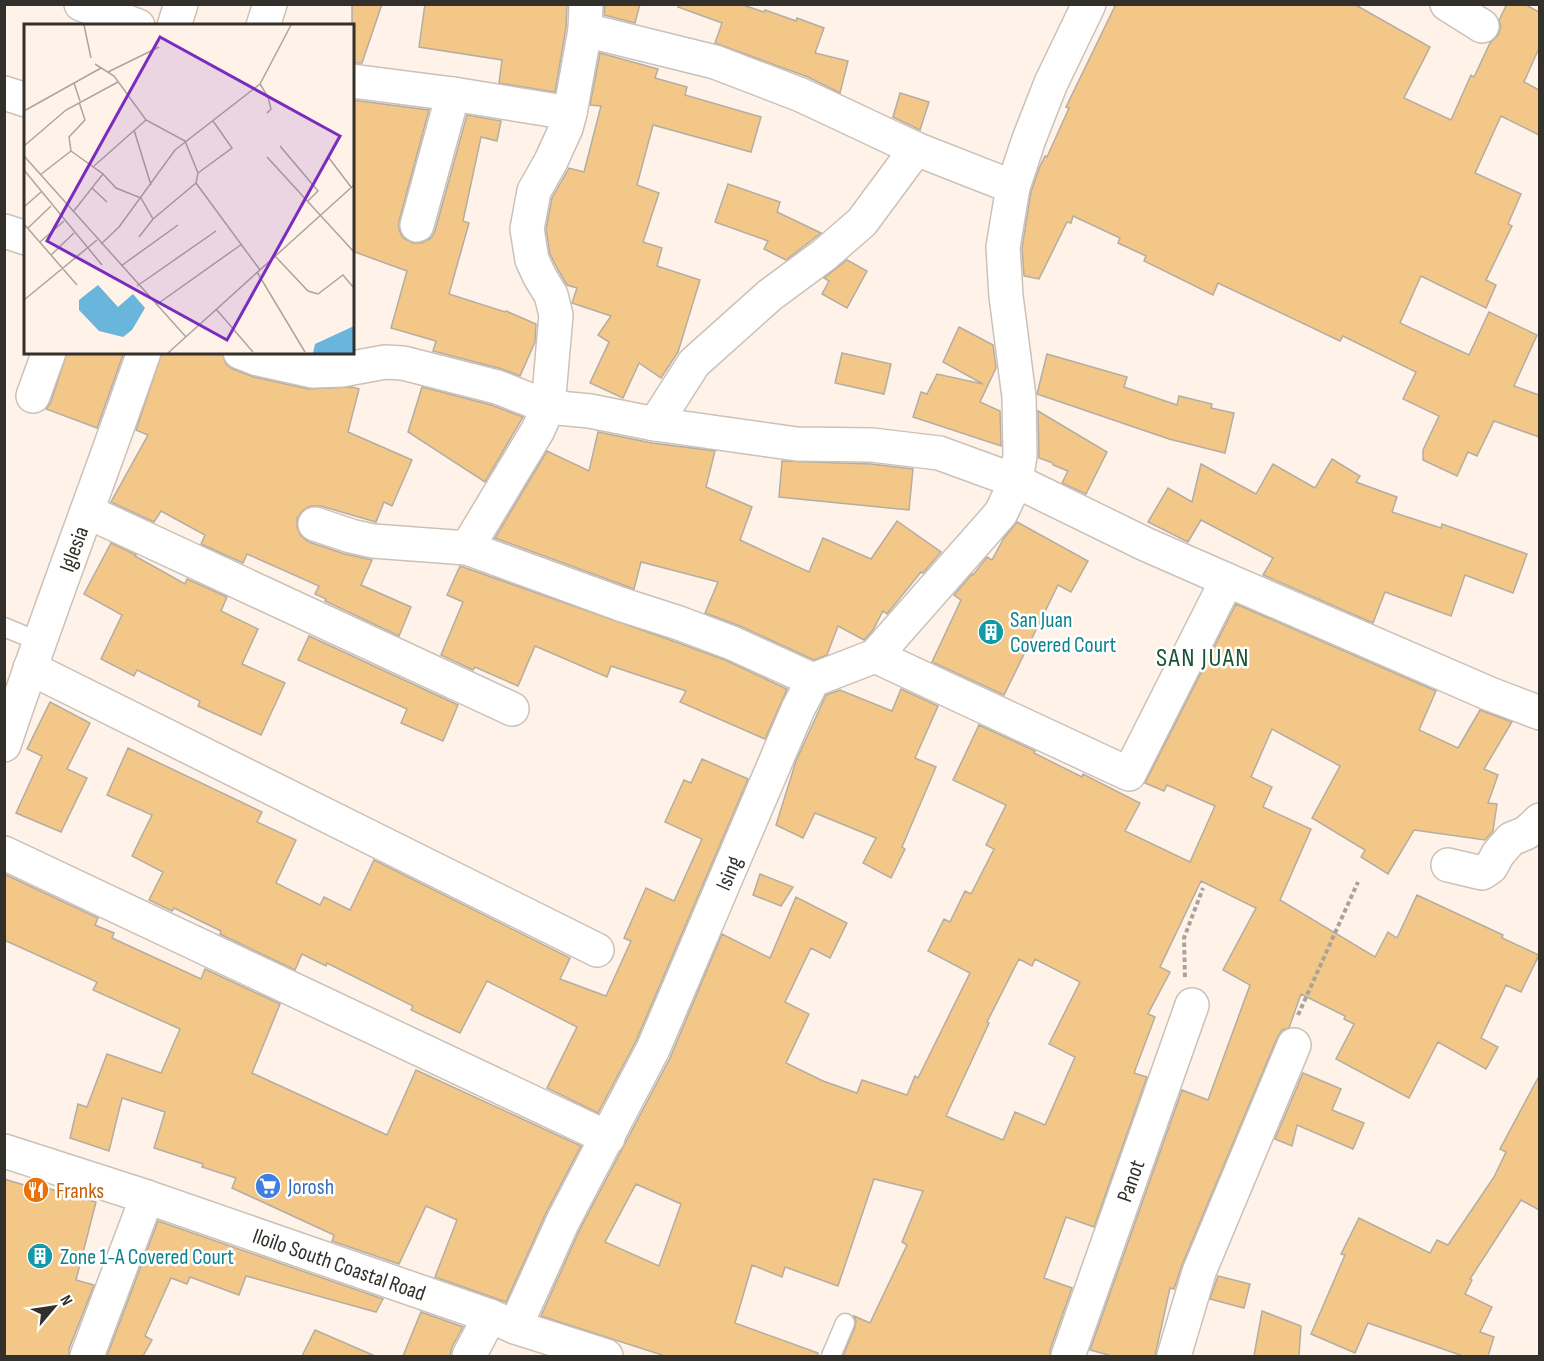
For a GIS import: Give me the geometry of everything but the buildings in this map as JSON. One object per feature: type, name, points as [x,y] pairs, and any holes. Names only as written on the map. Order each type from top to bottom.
[{"type":"street","points":[[81,4],[133,24]]},
{"type":"street","points":[[175,24],[182,4]]},
{"type":"street","points":[[264,24],[270,4]]},
{"type":"street","points":[[315,524],[373,541],[467,548],[732,643],[813,680],[875,656],[1001,513],[1016,481],[1020,456],[1019,397],[1006,296],[1003,247],[1013,187],[1051,83],[1089,4]]},
{"type":"street","points":[[1447,4],[1482,26]]},
{"type":"street","points":[[467,548],[538,430],[548,407],[556,315],[551,295],[532,260],[527,229],[534,191],[563,137],[570,113],[585,17],[801,95],[916,149],[1013,187]]},
{"type":"street","points":[[354,81],[570,113]]},
{"type":"street","points":[[4,93],[24,99]]},
{"type":"street","points":[[417,225],[453,94]]},
{"type":"street","points":[[655,424],[694,363],[770,295],[824,255],[862,222],[916,149]]},
{"type":"street","points":[[4,231],[24,237]]},
{"type":"street","points":[[33,396],[48,354]]},
{"type":"street","name":"Iglesia","points":[[4,745],[143,354]]},
{"type":"street","points":[[245,354],[312,371],[342,370],[385,362],[403,363],[497,387],[548,407],[590,411],[655,424],[797,444],[872,445],[939,453],[1016,481],[1145,544],[1490,694],[1539,713]]},
{"type":"street","points":[[88,512],[512,709]]},
{"type":"street","points":[[875,656],[1128,774],[1227,580]]},
{"type":"street","points":[[35,655],[597,950]]},
{"type":"street","name":"Ising","points":[[469,1356],[502,1322],[608,1138],[653,1049],[798,709],[813,680]]},
{"type":"street","points":[[1448,865],[1482,873],[1491,867],[1511,839],[1526,832],[1539,820]]},
{"type":"street","points":[[4,853],[608,1138]]},
{"type":"street","name":"Panot","points":[[1068,1356],[1192,1005]]},
{"type":"street","points":[[1174,1356],[1199,1272],[1294,1045]]},
{"type":"street","name":"Iloilo South Coastal Road","points":[[4,1151],[147,1197],[502,1322],[606,1356]]},
{"type":"street","points":[[87,1356],[147,1197]]},
{"type":"lane","points":[[4,627],[35,655]]},
{"type":"lane","points":[[831,1356],[844,1323]]},
{"type":"path","points":[[1294,1045],[1298,1016],[1358,882]]},
{"type":"path","points":[[1192,1005],[1184,973],[1184,938],[1203,888]]},
{"type":"place","name":"San Juan Covered Court","points":[[991,632]]},
{"type":"place","name":"Jorosh","points":[[268,1186]]},
{"type":"place","name":"Franks","points":[[36,1190]]},
{"type":"place","name":"Zone 1-A Covered Court","points":[[40,1256]]},
{"type":"district","name":"SAN JUAN","points":[[1203,657]]}]
